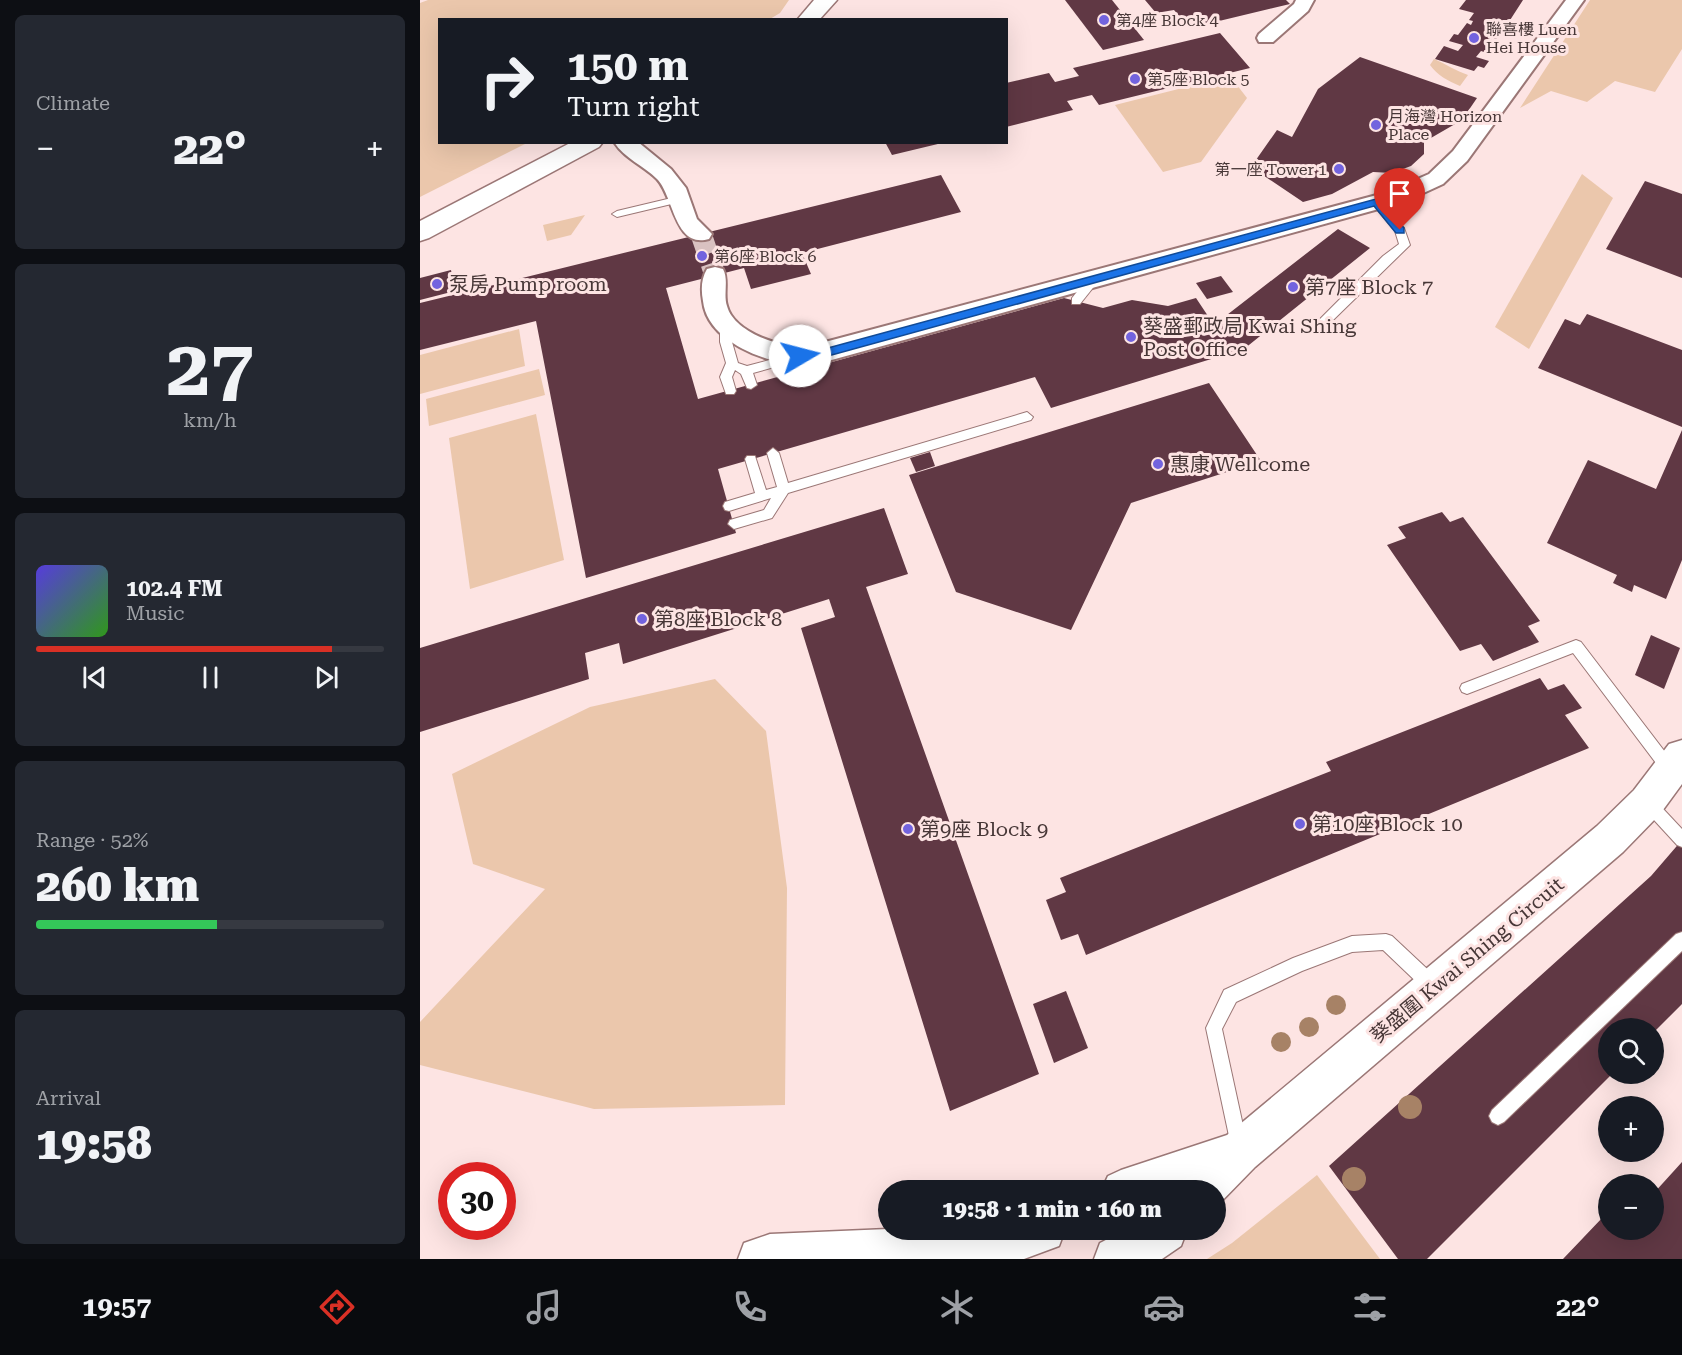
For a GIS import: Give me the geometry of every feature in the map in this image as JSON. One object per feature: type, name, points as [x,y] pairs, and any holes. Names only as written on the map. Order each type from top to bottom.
[{"type":"street","points":[[809,18],[826,0]]},
{"type":"street","points":[[1266,38],[1302,7],[1305,0]]},
{"type":"street","points":[[707,283],[717,312],[726,327],[738,338],[810,361],[828,352],[1396,197],[1436,179],[1460,156],[1575,0]]},
{"type":"street","points":[[420,232],[587,144]]},
{"type":"street","points":[[626,144],[664,174],[675,188],[690,231]]},
{"type":"street","name":"葵盛圍 Kwai Shing Circuit","points":[[1213,1180],[1240,1152],[1610,839],[1647,802],[1677,764]]},
{"type":"street","name":"葵盛圍 Kwai Shing Circuit","points":[[1152,1180],[1240,1152]]},
{"type":"street","points":[[760,1259],[978,1253],[1015,1240]]},
{"type":"street","points":[[1116,1259],[1152,1240]]},
{"type":"lane","points":[[617,214],[680,199]]},
{"type":"lane","points":[[1323,323],[1387,259],[1405,245],[1400,230],[1376,202]]},
{"type":"lane","points":[[1076,301],[1092,281]]},
{"type":"lane","points":[[726,327],[726,342],[732,363],[726,377],[730,391]]},
{"type":"lane","points":[[732,363],[746,371],[810,361]]},
{"type":"lane","points":[[746,371],[751,385]]},
{"type":"lane","points":[[729,506],[1027,417]]},
{"type":"lane","points":[[734,524],[768,514],[784,489],[773,453]]},
{"type":"lane","points":[[751,459],[762,496]]},
{"type":"lane","points":[[1467,688],[1576,646],[1677,764]]},
{"type":"lane","points":[[1647,802],[1682,840]]},
{"type":"lane","points":[[1498,1116],[1682,940]]},
{"type":"lane","points":[[1240,1152],[1214,1028],[1230,996],[1299,964],[1352,944],[1386,942],[1435,987]]},
{"type":"shaded area","points":[[428,0],[789,0],[780,13],[772,18],[438,18],[438,144],[525,144],[420,197],[420,3]]},
{"type":"shaded area","points":[[1590,0],[1682,0],[1682,49],[1655,92],[1615,81],[1587,102],[1551,91],[1520,108]]},
{"type":"shaded area","points":[[1434,59],[1468,75],[1460,86],[1433,69],[1430,65]]},
{"type":"shaded area","points":[[1230,76],[1247,98],[1201,162],[1163,172],[1115,105]]},
{"type":"shaded area","points":[[1582,174],[1613,198],[1529,349],[1495,327]]},
{"type":"shaded area","points":[[585,215],[571,235],[547,241],[543,225]]},
{"type":"shaded area","points":[[519,329],[525,366],[420,394],[420,355]]},
{"type":"shaded area","points":[[539,369],[545,395],[429,426],[426,399]]},
{"type":"shaded area","points":[[536,414],[564,560],[470,589],[449,438]]},
{"type":"shaded area","points":[[715,679],[766,731],[787,888],[785,1105],[594,1109],[420,1065],[420,1022],[545,889],[473,864],[452,774],[590,707]]},
{"type":"shaded area","points":[[1317,1175],[1380,1259],[1207,1259],[1232,1243]]},
{"type":"building","name":"第4座 Block 4","points":[[1065,0],[1112,0],[1144,40],[1103,50]]},
{"type":"building","points":[[1145,0],[1286,0],[1290,4],[1190,28],[1174,10],[1156,13]]},
{"type":"building","name":"聯喜樓 Luen Hei House","points":[[1466,0],[1523,0],[1503,31],[1490,27],[1488,30],[1501,34],[1492,46],[1498,48],[1493,55],[1481,51],[1476,57],[1489,61],[1484,68],[1478,66],[1474,71],[1435,59],[1444,46],[1458,51],[1463,45],[1449,41],[1454,34],[1458,35],[1467,23],[1471,25],[1473,21],[1469,20],[1474,13],[1459,9]]},
{"type":"building","name":"第5座 Block 5","points":[[1220,33],[1250,68],[1099,105],[1092,95],[1067,101],[1073,110],[1008,126],[1008,83],[1049,73],[1055,82],[1079,76],[1073,68]]},
{"type":"building","name":"月海灣 Horizon Place","points":[[1360,57],[1477,98],[1462,120],[1424,142],[1424,154],[1411,166],[1392,173],[1373,172],[1332,194],[1303,202],[1251,167],[1277,130],[1292,137],[1318,89]]},
{"type":"building","points":[[886,144],[938,144],[892,155]]},
{"type":"building","points":[[941,175],[961,212],[802,253],[811,274],[751,289],[744,268],[666,288],[698,399],[1064,298],[1103,308],[1132,300],[1168,306],[1196,298],[1214,325],[1338,229],[1370,248],[1244,349],[1051,408],[1035,377],[718,469],[736,533],[586,578],[536,321],[420,350],[420,303]]},
{"type":"building","points":[[1645,181],[1682,194],[1682,278],[1606,249]]},
{"type":"building","name":"泵房 Pump room","points":[[451,270],[455,291],[420,300],[420,278]]},
{"type":"building","points":[[1221,276],[1233,292],[1207,299],[1196,283]]},
{"type":"building","points":[[1587,314],[1682,350],[1682,427],[1538,368],[1565,319],[1580,325]]},
{"type":"building","points":[[1209,383],[1261,461],[1131,503],[1071,630],[956,592],[909,475]]},
{"type":"building","points":[[1682,430],[1682,560],[1666,599],[1634,585],[1632,592],[1613,583],[1617,575],[1547,543],[1588,460],[1656,489]]},
{"type":"building","points":[[930,452],[935,466],[916,472],[910,458]]},
{"type":"building","points":[[884,508],[908,574],[866,587],[1039,1074],[950,1111],[801,628],[835,617],[829,599],[623,664],[619,643],[585,653],[589,679],[420,732],[420,648]]},
{"type":"building","points":[[1442,512],[1450,522],[1463,517],[1540,621],[1528,626],[1539,642],[1493,661],[1481,644],[1460,651],[1387,545],[1406,538],[1398,527]]},
{"type":"building","points":[[1651,635],[1680,648],[1664,689],[1635,675]]},
{"type":"building","name":"第10座 Block 10","points":[[1540,678],[1548,690],[1564,684],[1582,708],[1565,715],[1589,748],[1086,955],[1078,934],[1061,940],[1046,900],[1066,892],[1060,878],[1331,771],[1326,762]]},
{"type":"building","points":[[1682,840],[1682,1004],[1664,1022],[1664,1018],[1598,1018],[1598,1084],[1602,1084],[1427,1259],[1398,1259],[1329,1166],[1651,876]]},
{"type":"building","points":[[1066,991],[1088,1048],[1054,1063],[1033,1004]]},
{"type":"building","points":[[1682,1162],[1682,1259],[1563,1259],[1598,1222],[1598,1240],[1664,1240],[1664,1182]]},
{"type":"tunnel","points":[[701,234],[715,275]]},
{"type":"place","name":"第4座 Block 4","points":[[1104,20]]},
{"type":"place","name":"聯喜樓 Luen Hei House","points":[[1474,38]]},
{"type":"place","name":"第5座 Block 5","points":[[1135,79]]},
{"type":"place","name":"月海灣 Horizon Place","points":[[1376,125]]},
{"type":"place","name":"第一座 Tower 1","points":[[1339,169]]},
{"type":"place","name":"第6座 Block 6","points":[[702,256]]},
{"type":"place","name":"泵房 Pump room","points":[[437,284]]},
{"type":"place","name":"第7座 Block 7","points":[[1293,287]]},
{"type":"place","name":"葵盛郵政局 Kwai Shing Post Office","points":[[1131,337]]},
{"type":"place","name":"惠康 Wellcome","points":[[1158,464]]},
{"type":"place","name":"第8座 Block 8","points":[[642,619]]},
{"type":"place","name":"第10座 Block 10","points":[[1300,824]]},
{"type":"place","name":"第9座 Block 9","points":[[908,829]]},
{"type":"route","points":[[800,356],[828,352],[1376,202],[1400,230]]}]
